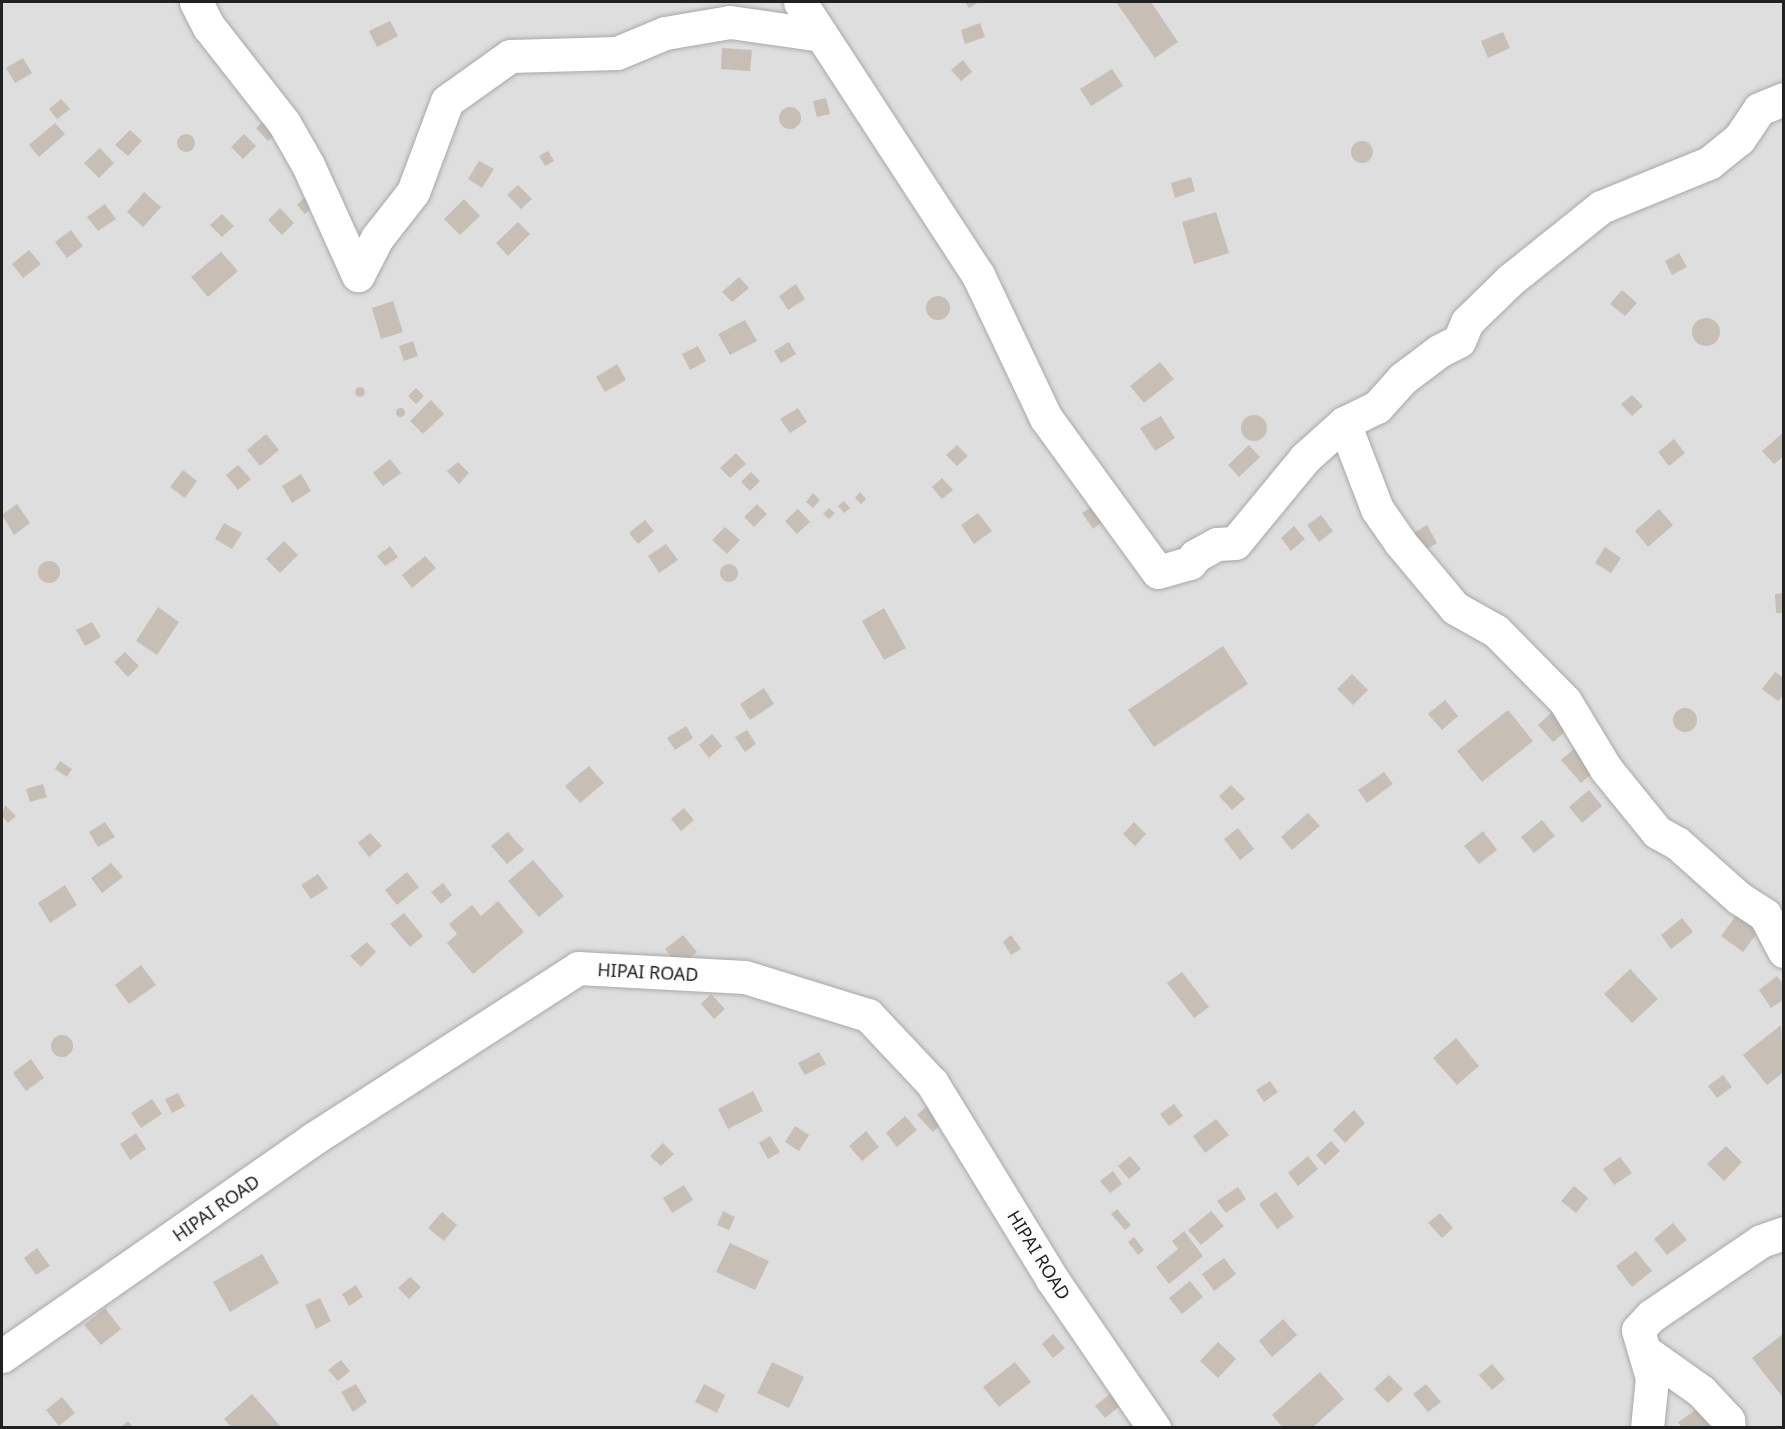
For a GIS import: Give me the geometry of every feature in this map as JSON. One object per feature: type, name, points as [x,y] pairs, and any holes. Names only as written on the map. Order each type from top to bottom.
[{"type":"street","points":[[196,2],[209,27],[284,123],[308,165],[358,275],[377,238],[413,192],[447,101],[510,56],[617,53],[665,33],[729,22],[821,35]]},
{"type":"street","points":[[800,2],[978,274],[1046,418],[1158,572],[1190,563],[1195,556],[1217,544],[1235,543],[1305,458],[1344,423],[1377,407],[1402,379],[1439,351],[1459,341],[1467,322],[1510,280],[1601,207],[1709,163],[1739,139],[1759,109],[1784,99]]},
{"type":"street","points":[[1344,423],[1377,509],[1399,541],[1455,608],[1496,631],[1565,701],[1606,769],[1658,832],[1677,843],[1739,898],[1765,915],[1784,951]]},
{"type":"street","name":"HIPAI ROAD","points":[[2,1356],[314,1139],[578,968],[745,977],[868,1015],[932,1083],[1052,1279],[1154,1428]]},
{"type":"street","points":[[1647,1428],[1652,1378],[1638,1330],[1651,1316],[1761,1241],[1784,1233]]},
{"type":"street","points":[[1646,1352],[1701,1391],[1728,1420],[1729,1428]]},
{"type":"shaded area","points":[[2,2],[1783,2],[1783,1427],[2,1427]]},
{"type":"building","points":[[965,2],[979,2],[969,8]]},
{"type":"building","points":[[1116,2],[1151,2],[1178,42],[1155,58]]},
{"type":"building","points":[[390,21],[398,36],[377,47],[369,31]]},
{"type":"building","points":[[980,23],[985,37],[965,44],[961,30]]},
{"type":"building","points":[[1503,32],[1510,48],[1488,58],[1481,41]]},
{"type":"building","points":[[722,48],[752,50],[750,71],[721,69]]},
{"type":"building","points":[[23,58],[32,73],[15,83],[6,68]]},
{"type":"building","points":[[963,60],[972,72],[961,81],[951,70]]},
{"type":"building","points":[[1112,69],[1123,86],[1091,106],[1080,89]]},
{"type":"building","points":[[826,98],[830,114],[817,117],[813,101]]},
{"type":"building","points":[[61,99],[70,109],[57,119],[49,109]]},
{"type":"building","points":[[786,107],[794,107],[801,114],[801,122],[794,129],[786,129],[779,122],[779,114]]},
{"type":"building","points":[[265,119],[278,132],[268,141],[256,128]]},
{"type":"building","points":[[55,123],[65,134],[39,157],[29,145]]},
{"type":"building","points":[[130,130],[142,141],[128,156],[115,145]]},
{"type":"building","points":[[186,134],[192,137],[195,143],[192,149],[186,152],[180,149],[177,143],[180,137]]},
{"type":"building","points":[[244,134],[256,146],[243,159],[231,147]]},
{"type":"building","points":[[1358,141],[1366,141],[1373,148],[1373,156],[1366,163],[1358,163],[1351,156],[1351,148]]},
{"type":"building","points":[[100,148],[114,163],[99,178],[84,163]]},
{"type":"building","points":[[548,151],[554,161],[545,166],[539,156]]},
{"type":"building","points":[[479,161],[494,169],[482,188],[468,179]]},
{"type":"building","points":[[1191,177],[1195,191],[1175,198],[1171,183]]},
{"type":"building","points":[[518,185],[532,199],[521,209],[507,195]]},
{"type":"building","points":[[144,192],[161,207],[143,227],[127,212]]},
{"type":"building","points":[[307,195],[315,204],[305,214],[297,205]]},
{"type":"building","points":[[464,199],[480,216],[460,235],[444,219]]},
{"type":"building","points":[[105,204],[116,219],[98,231],[87,217]]},
{"type":"building","points":[[280,208],[294,223],[282,235],[268,220]]},
{"type":"building","points":[[1216,212],[1229,253],[1194,264],[1182,222]]},
{"type":"building","points":[[222,214],[234,226],[222,237],[210,225]]},
{"type":"building","points":[[518,222],[530,234],[508,256],[496,243]]},
{"type":"building","points":[[71,230],[83,246],[67,258],[55,242]]},
{"type":"building","points":[[29,250],[41,264],[23,278],[12,264]]},
{"type":"building","points":[[221,252],[238,271],[208,297],[191,277]]},
{"type":"building","points":[[1679,253],[1687,267],[1672,275],[1665,261]]},
{"type":"building","points":[[739,277],[749,288],[732,302],[722,292]]},
{"type":"building","points":[[796,284],[805,299],[788,310],[779,296]]},
{"type":"building","points":[[1622,290],[1637,303],[1625,316],[1610,304]]},
{"type":"building","points":[[938,296],[947,299],[950,308],[947,317],[938,320],[929,317],[926,308],[929,299]]},
{"type":"building","points":[[393,301],[403,332],[381,339],[372,308]]},
{"type":"building","points":[[1706,318],[1716,322],[1720,332],[1716,342],[1706,346],[1696,342],[1692,332],[1696,322]]},
{"type":"building","points":[[745,320],[757,341],[730,355],[718,334]]},
{"type":"building","points":[[413,341],[418,356],[404,361],[399,346]]},
{"type":"building","points":[[789,342],[796,354],[781,363],[774,351]]},
{"type":"building","points":[[698,346],[706,361],[690,370],[682,354]]},
{"type":"building","points":[[1160,362],[1174,379],[1144,403],[1130,386]]},
{"type":"building","points":[[617,364],[626,380],[605,392],[596,377]]},
{"type":"building","points":[[360,387],[364,388],[364,396],[360,397],[356,396],[355,392],[356,388]]},
{"type":"building","points":[[416,388],[424,396],[416,404],[408,396]]},
{"type":"building","points":[[1632,395],[1643,406],[1632,416],[1621,404]]},
{"type":"building","points":[[431,400],[444,414],[423,434],[410,421]]},
{"type":"building","points":[[400,407],[405,412],[400,417],[395,412]]},
{"type":"building","points":[[798,408],[807,422],[790,433],[780,419]]},
{"type":"building","points":[[1254,415],[1263,419],[1267,428],[1263,437],[1254,441],[1245,437],[1241,428],[1245,419]]},
{"type":"building","points":[[1161,416],[1175,438],[1155,451],[1140,428]]},
{"type":"building","points":[[1784,432],[1784,456],[1774,464],[1762,451]]},
{"type":"building","points":[[266,434],[279,450],[260,466],[247,450]]},
{"type":"building","points":[[1674,439],[1685,453],[1669,466],[1658,452]]},
{"type":"building","points":[[957,445],[968,456],[957,466],[946,455]]},
{"type":"building","points":[[1249,445],[1260,457],[1239,477],[1228,465]]},
{"type":"building","points":[[736,453],[746,464],[730,478],[720,468]]},
{"type":"building","points":[[390,459],[401,473],[383,486],[373,473]]},
{"type":"building","points":[[458,462],[469,473],[459,484],[447,471]]},
{"type":"building","points":[[238,465],[251,479],[238,490],[226,475]]},
{"type":"building","points":[[183,470],[197,481],[185,498],[170,487]]},
{"type":"building","points":[[751,472],[760,481],[750,491],[741,482]]},
{"type":"building","points":[[301,474],[311,491],[292,503],[282,486]]},
{"type":"building","points":[[942,478],[953,490],[942,499],[932,487]]},
{"type":"building","points":[[860,492],[866,499],[861,504],[855,498]]},
{"type":"building","points":[[813,493],[820,500],[813,508],[806,502]]},
{"type":"building","points":[[844,501],[850,508],[844,513],[838,506]]},
{"type":"building","points":[[17,504],[30,523],[14,535],[2,515]]},
{"type":"building","points":[[757,504],[767,514],[754,527],[744,517]]},
{"type":"building","points":[[1096,504],[1106,519],[1093,529],[1082,513]]},
{"type":"building","points":[[829,508],[835,513],[829,519],[823,514]]},
{"type":"building","points":[[798,509],[810,522],[797,534],[785,521]]},
{"type":"building","points":[[1659,509],[1673,525],[1648,547],[1635,531]]},
{"type":"building","points":[[978,513],[992,531],[974,544],[961,525]]},
{"type":"building","points":[[1321,515],[1333,531],[1319,542],[1307,525]]},
{"type":"building","points":[[645,520],[654,531],[638,544],[629,533]]},
{"type":"building","points":[[224,523],[242,533],[232,549],[215,539]]},
{"type":"building","points":[[1427,525],[1437,543],[1422,552],[1412,534]]},
{"type":"building","points":[[1294,526],[1305,539],[1291,551],[1281,538]]},
{"type":"building","points":[[725,527],[740,540],[727,554],[712,540]]},
{"type":"building","points":[[284,541],[298,555],[280,573],[266,559]]},
{"type":"building","points":[[666,544],[678,560],[659,573],[648,556]]},
{"type":"building","points":[[390,546],[398,557],[385,566],[377,556]]},
{"type":"building","points":[[1605,547],[1621,558],[1611,573],[1595,563]]},
{"type":"building","points":[[425,556],[436,568],[412,588],[402,575]]},
{"type":"building","points":[[45,561],[53,561],[60,568],[60,576],[53,583],[45,583],[38,576],[38,568]]},
{"type":"building","points":[[725,564],[733,564],[738,569],[736,580],[725,582],[720,577],[720,569]]},
{"type":"building","points":[[1784,593],[1784,613],[1776,613],[1775,594]]},
{"type":"building","points":[[158,607],[179,622],[157,655],[136,641]]},
{"type":"building","points":[[884,608],[906,648],[884,660],[862,621]]},
{"type":"building","points":[[92,622],[101,637],[85,646],[76,630]]},
{"type":"building","points":[[1223,646],[1248,684],[1154,747],[1128,710]]},
{"type":"building","points":[[125,652],[139,666],[128,677],[114,662]]},
{"type":"building","points":[[1775,672],[1784,678],[1784,695],[1778,701],[1762,689]]},
{"type":"building","points":[[1352,674],[1368,690],[1353,705],[1337,689]]},
{"type":"building","points":[[764,688],[774,704],[750,720],[740,704]]},
{"type":"building","points":[[1445,700],[1458,716],[1442,730],[1428,714]]},
{"type":"building","points":[[1685,708],[1694,711],[1697,720],[1694,729],[1685,732],[1676,729],[1673,720],[1676,711]]},
{"type":"building","points":[[1508,710],[1533,741],[1482,782],[1457,751]]},
{"type":"building","points":[[1554,710],[1569,728],[1553,742],[1538,725]]},
{"type":"building","points":[[686,726],[693,738],[675,750],[667,738]]},
{"type":"building","points":[[747,730],[756,744],[745,752],[735,737]]},
{"type":"building","points":[[712,734],[722,746],[709,758],[699,745]]},
{"type":"building","points":[[1576,747],[1596,770],[1581,783],[1561,760]]},
{"type":"building","points":[[60,761],[72,769],[67,777],[55,769]]},
{"type":"building","points":[[589,766],[604,783],[580,803],[565,786]]},
{"type":"building","points":[[1384,772],[1393,784],[1367,803],[1358,790]]},
{"type":"building","points":[[43,784],[47,797],[30,802],[26,789]]},
{"type":"building","points":[[1231,785],[1245,799],[1232,810],[1219,796]]},
{"type":"building","points":[[1589,790],[1602,806],[1582,823],[1569,807]]},
{"type":"building","points":[[5,805],[16,816],[8,823],[2,816]]},
{"type":"building","points":[[684,808],[694,820],[681,831],[671,819]]},
{"type":"building","points":[[1308,813],[1320,826],[1292,850],[1281,837]]},
{"type":"building","points":[[1542,820],[1555,836],[1534,853],[1521,837]]},
{"type":"building","points":[[105,822],[115,837],[98,847],[89,832]]},
{"type":"building","points":[[1134,822],[1146,834],[1135,846],[1123,834]]},
{"type":"building","points":[[1238,828],[1254,849],[1240,860],[1224,839]]},
{"type":"building","points":[[1483,831],[1497,850],[1479,864],[1464,846]]},
{"type":"building","points":[[508,832],[524,850],[507,864],[491,846]]},
{"type":"building","points":[[370,833],[382,846],[369,857],[358,843]]},
{"type":"building","points":[[533,860],[564,896],[539,917],[508,881]]},
{"type":"building","points":[[111,863],[123,877],[102,893],[91,878]]},
{"type":"building","points":[[407,872],[419,887],[397,905],[385,890]]},
{"type":"building","points":[[318,874],[328,888],[311,899],[301,885]]},
{"type":"building","points":[[443,883],[452,895],[441,904],[431,892]]},
{"type":"building","points":[[65,885],[77,905],[50,923],[38,903]]},
{"type":"building","points":[[498,901],[524,932],[473,974],[447,943],[457,934],[449,924],[472,905],[481,916]]},
{"type":"building","points":[[404,913],[423,936],[410,947],[390,924]]},
{"type":"building","points":[[1738,913],[1760,929],[1743,952],[1721,936]]},
{"type":"building","points":[[1682,918],[1693,932],[1671,949],[1661,935]]},
{"type":"building","points":[[683,935],[697,952],[679,967],[665,949]]},
{"type":"building","points":[[1011,935],[1021,949],[1011,955],[1003,942]]},
{"type":"building","points":[[367,942],[376,952],[361,967],[350,956]]},
{"type":"building","points":[[141,965],[156,985],[129,1004],[115,985]]},
{"type":"building","points":[[1630,969],[1658,999],[1632,1023],[1604,994]]},
{"type":"building","points":[[1182,972],[1209,1007],[1194,1018],[1167,983]]},
{"type":"building","points":[[1777,976],[1784,985],[1784,999],[1771,1008],[1759,990]]},
{"type":"building","points":[[711,994],[725,1009],[714,1019],[701,1004]]},
{"type":"building","points":[[1781,1025],[1784,1072],[1767,1085],[1743,1055]]},
{"type":"building","points":[[58,1035],[66,1035],[73,1042],[73,1050],[66,1057],[58,1057],[51,1050],[51,1042]]},
{"type":"building","points":[[1456,1038],[1479,1066],[1457,1085],[1433,1058]]},
{"type":"building","points":[[819,1052],[826,1064],[805,1075],[798,1063]]},
{"type":"building","points":[[31,1059],[44,1078],[26,1091],[13,1073]]},
{"type":"building","points":[[1723,1075],[1732,1087],[1717,1098],[1708,1086]]},
{"type":"building","points":[[1270,1081],[1278,1092],[1264,1102],[1256,1090]]},
{"type":"building","points":[[753,1091],[763,1111],[728,1129],[718,1109]]},
{"type":"building","points":[[178,1093],[185,1106],[172,1113],[165,1099]]},
{"type":"building","points":[[152,1099],[162,1114],[141,1128],[131,1113]]},
{"type":"building","points":[[929,1104],[944,1121],[933,1132],[917,1115]]},
{"type":"building","points":[[1174,1104],[1183,1116],[1169,1126],[1160,1114]]},
{"type":"building","points":[[1354,1110],[1365,1123],[1345,1143],[1333,1130]]},
{"type":"building","points":[[905,1116],[917,1130],[897,1147],[886,1133]]},
{"type":"building","points":[[1216,1119],[1229,1135],[1205,1153],[1193,1136]]},
{"type":"building","points":[[795,1126],[809,1135],[799,1151],[785,1142]]},
{"type":"building","points":[[866,1131],[879,1147],[862,1161],[849,1146]]},
{"type":"building","points":[[136,1133],[146,1149],[130,1160],[120,1144]]},
{"type":"building","points":[[770,1136],[780,1152],[768,1159],[759,1143]]},
{"type":"building","points":[[1331,1141],[1340,1151],[1325,1165],[1316,1155]]},
{"type":"building","points":[[663,1143],[674,1154],[661,1166],[650,1156]]},
{"type":"building","points":[[1726,1146],[1742,1162],[1724,1181],[1707,1164]]},
{"type":"building","points":[[1130,1156],[1141,1169],[1129,1179],[1118,1166]]},
{"type":"building","points":[[1308,1156],[1318,1169],[1298,1186],[1288,1173]]},
{"type":"building","points":[[1620,1157],[1632,1173],[1614,1185],[1603,1169]]},
{"type":"building","points":[[1113,1171],[1122,1184],[1110,1193],[1100,1181]]},
{"type":"building","points":[[684,1185],[693,1200],[672,1213],[663,1198]]},
{"type":"building","points":[[1574,1186],[1588,1198],[1576,1213],[1561,1201]]},
{"type":"building","points":[[1238,1187],[1246,1199],[1226,1213],[1217,1201]]},
{"type":"building","points":[[1276,1192],[1294,1217],[1277,1229],[1259,1204]]},
{"type":"building","points":[[1117,1209],[1131,1225],[1125,1230],[1111,1214]]},
{"type":"building","points":[[723,1211],[735,1217],[729,1230],[717,1225]]},
{"type":"building","points":[[1211,1211],[1224,1226],[1201,1245],[1188,1230]]},
{"type":"building","points":[[442,1212],[457,1225],[444,1241],[428,1228]]},
{"type":"building","points":[[1440,1213],[1453,1228],[1442,1238],[1428,1223]]},
{"type":"building","points":[[1673,1223],[1687,1240],[1667,1255],[1654,1239]]},
{"type":"building","points":[[1184,1231],[1203,1256],[1169,1284],[1156,1267],[1178,1249],[1172,1241]]},
{"type":"building","points":[[1134,1237],[1144,1250],[1138,1255],[1128,1242]]},
{"type":"building","points":[[730,1243],[769,1261],[755,1290],[716,1272]]},
{"type":"building","points":[[37,1248],[50,1266],[36,1275],[24,1258]]},
{"type":"building","points":[[1636,1251],[1652,1271],[1632,1287],[1616,1266]]},
{"type":"building","points":[[262,1254],[279,1283],[230,1312],[213,1282]]},
{"type":"building","points":[[1224,1258],[1236,1274],[1214,1291],[1202,1274]]},
{"type":"building","points":[[410,1277],[421,1287],[409,1299],[398,1288]]},
{"type":"building","points":[[1190,1281],[1203,1297],[1182,1314],[1169,1298]]},
{"type":"building","points":[[356,1285],[363,1297],[349,1306],[342,1294]]},
{"type":"building","points":[[320,1298],[331,1321],[316,1329],[305,1305]]},
{"type":"building","points":[[105,1308],[121,1329],[101,1345],[84,1325]]},
{"type":"building","points":[[1283,1319],[1297,1335],[1272,1357],[1259,1341]]},
{"type":"building","points":[[1784,1333],[1784,1399],[1752,1358]]},
{"type":"building","points":[[1053,1334],[1065,1348],[1053,1358],[1042,1344]]},
{"type":"building","points":[[1218,1342],[1236,1359],[1218,1378],[1200,1361]]},
{"type":"building","points":[[341,1360],[350,1371],[338,1381],[328,1370]]},
{"type":"building","points":[[772,1362],[804,1377],[789,1408],[757,1393]]},
{"type":"building","points":[[1015,1362],[1031,1382],[999,1407],[983,1387]]},
{"type":"building","points":[[1492,1364],[1505,1379],[1492,1390],[1479,1375]]},
{"type":"building","points":[[1320,1372],[1344,1399],[1312,1428],[1283,1428],[1272,1415]]},
{"type":"building","points":[[1389,1375],[1403,1389],[1388,1403],[1374,1389]]},
{"type":"building","points":[[356,1384],[367,1402],[353,1412],[341,1392]]},
{"type":"building","points":[[704,1384],[725,1395],[717,1413],[695,1402]]},
{"type":"building","points":[[1426,1384],[1441,1402],[1428,1412],[1413,1394]]},
{"type":"building","points":[[1111,1393],[1121,1405],[1105,1418],[1095,1406]]},
{"type":"building","points":[[252,1394],[282,1428],[232,1428],[224,1419]]},
{"type":"building","points":[[62,1397],[75,1413],[59,1426],[46,1410]]},
{"type":"building","points":[[1703,1405],[1717,1428],[1682,1428],[1678,1422]]},
{"type":"building","points":[[128,1421],[134,1428],[120,1428]]}]
